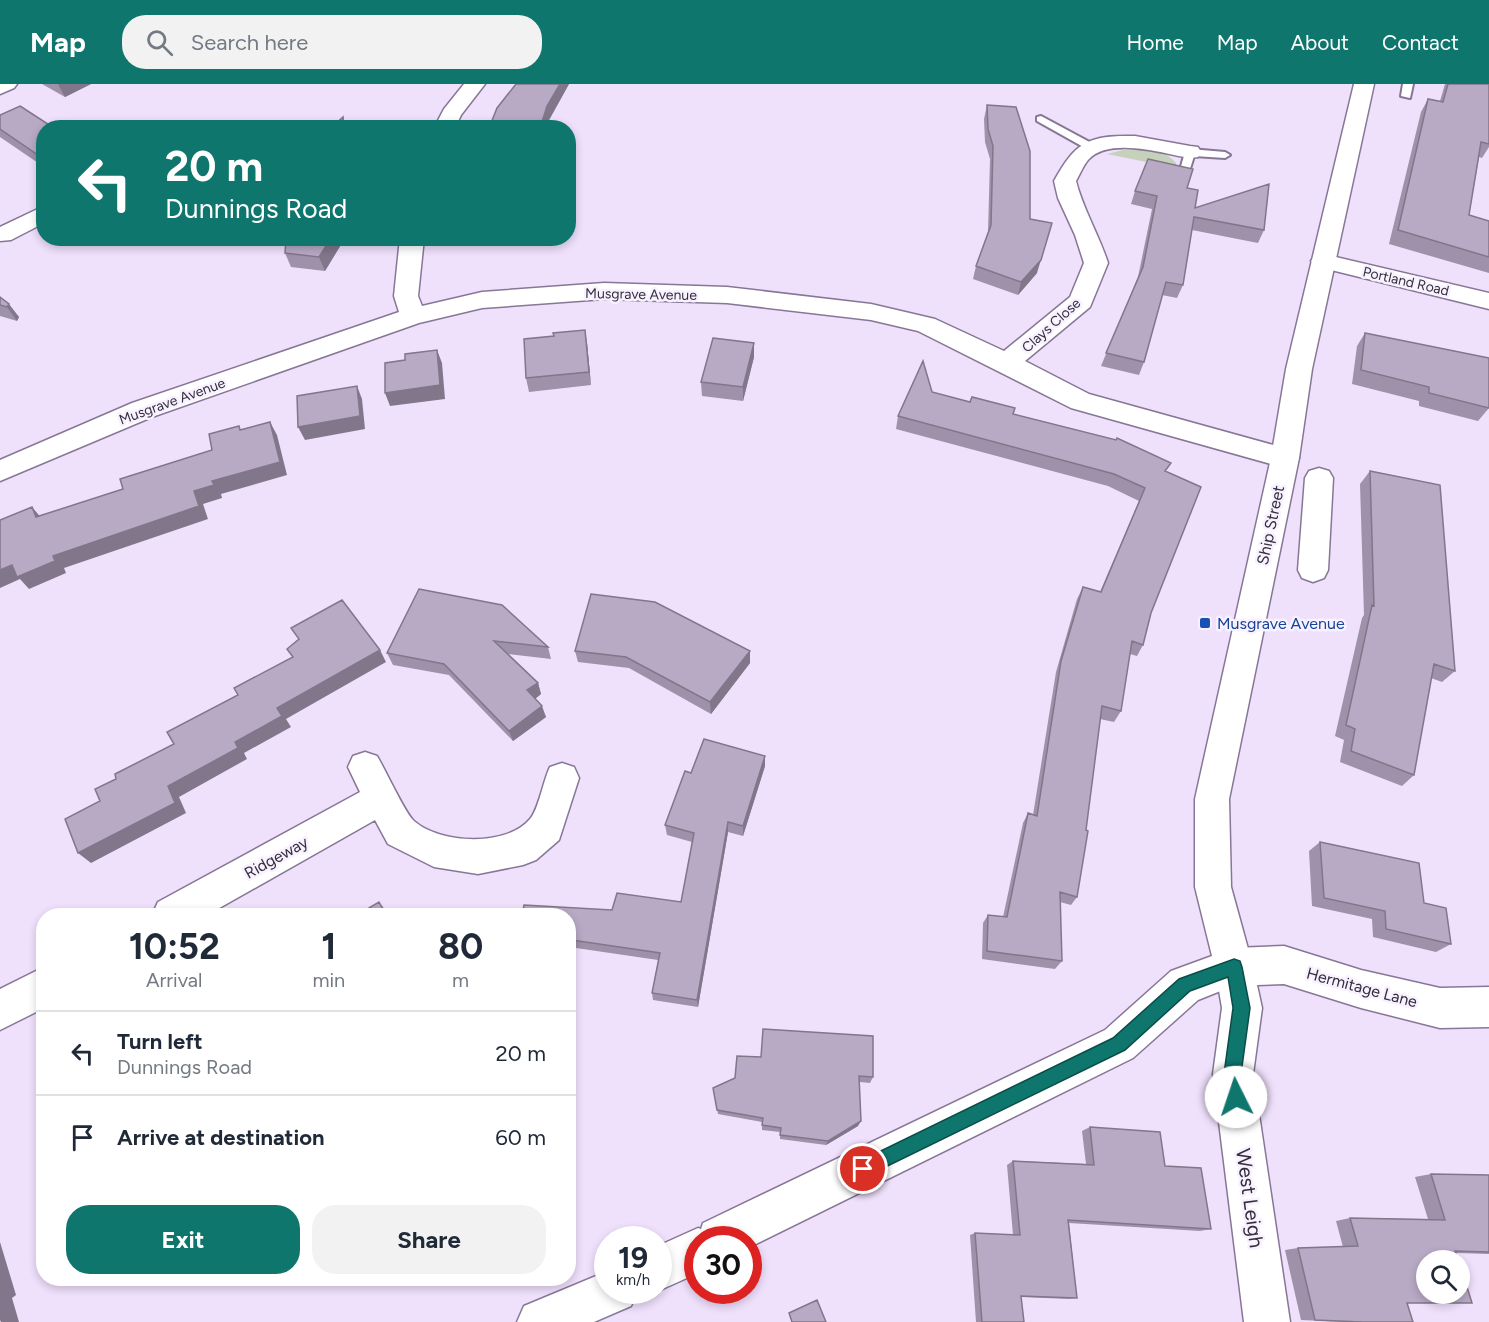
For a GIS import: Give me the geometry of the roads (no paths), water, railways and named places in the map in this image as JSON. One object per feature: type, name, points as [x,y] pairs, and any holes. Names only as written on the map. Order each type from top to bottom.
[{"type":"street","points":[[0,88],[7,84]]},
{"type":"street","points":[[448,120],[451,112],[475,84]]},
{"type":"street","name":"Ship Street","points":[[1234,967],[1213,887],[1212,800],[1285,458],[1299,369],[1364,84]]},
{"type":"street","points":[[1091,147],[1131,142],[1187,161]]},
{"type":"street","name":"Clays Close","points":[[1007,363],[1081,301],[1096,263],[1087,235],[1069,198],[1065,181],[1080,155],[1091,147]]},
{"type":"street","points":[[3,235],[27,215]]},
{"type":"street","points":[[411,246],[406,296],[413,316]]},
{"type":"street","name":"Portland Road","points":[[1323,261],[1489,301]]},
{"type":"street","name":"Musgrave Avenue","points":[[0,471],[142,410],[413,316],[482,300],[604,291],[727,295],[871,312],[926,325],[1080,401],[1285,458]]},
{"type":"street","points":[[1313,570],[1319,478]]},
{"type":"street","points":[[1273,510],[1316,522]]},
{"type":"street","points":[[365,767],[401,832],[434,850],[478,857],[523,848],[546,828],[562,778]]},
{"type":"street","name":"Ridgeway","points":[[184,908],[381,799]]},
{"type":"street","name":"Hermitage Lane","points":[[746,1226],[1119,1044],[1185,985],[1234,967],[1284,965],[1361,989],[1440,1008],[1489,1007]]},
{"type":"street","name":"West Leigh","points":[[1234,967],[1242,1008],[1233,1074],[1267,1322]]},
{"type":"street","points":[[0,1010],[36,990]]},
{"type":"street","points":[[540,1322],[594,1299]]},
{"type":"lane","points":[[1406,96],[1408,84]]},
{"type":"lane","points":[[1041,119],[1091,147]]},
{"type":"lane","points":[[1187,161],[1225,155]]},
{"type":"place","name":"Musgrave Avenue","points":[[1205,623]]}]
